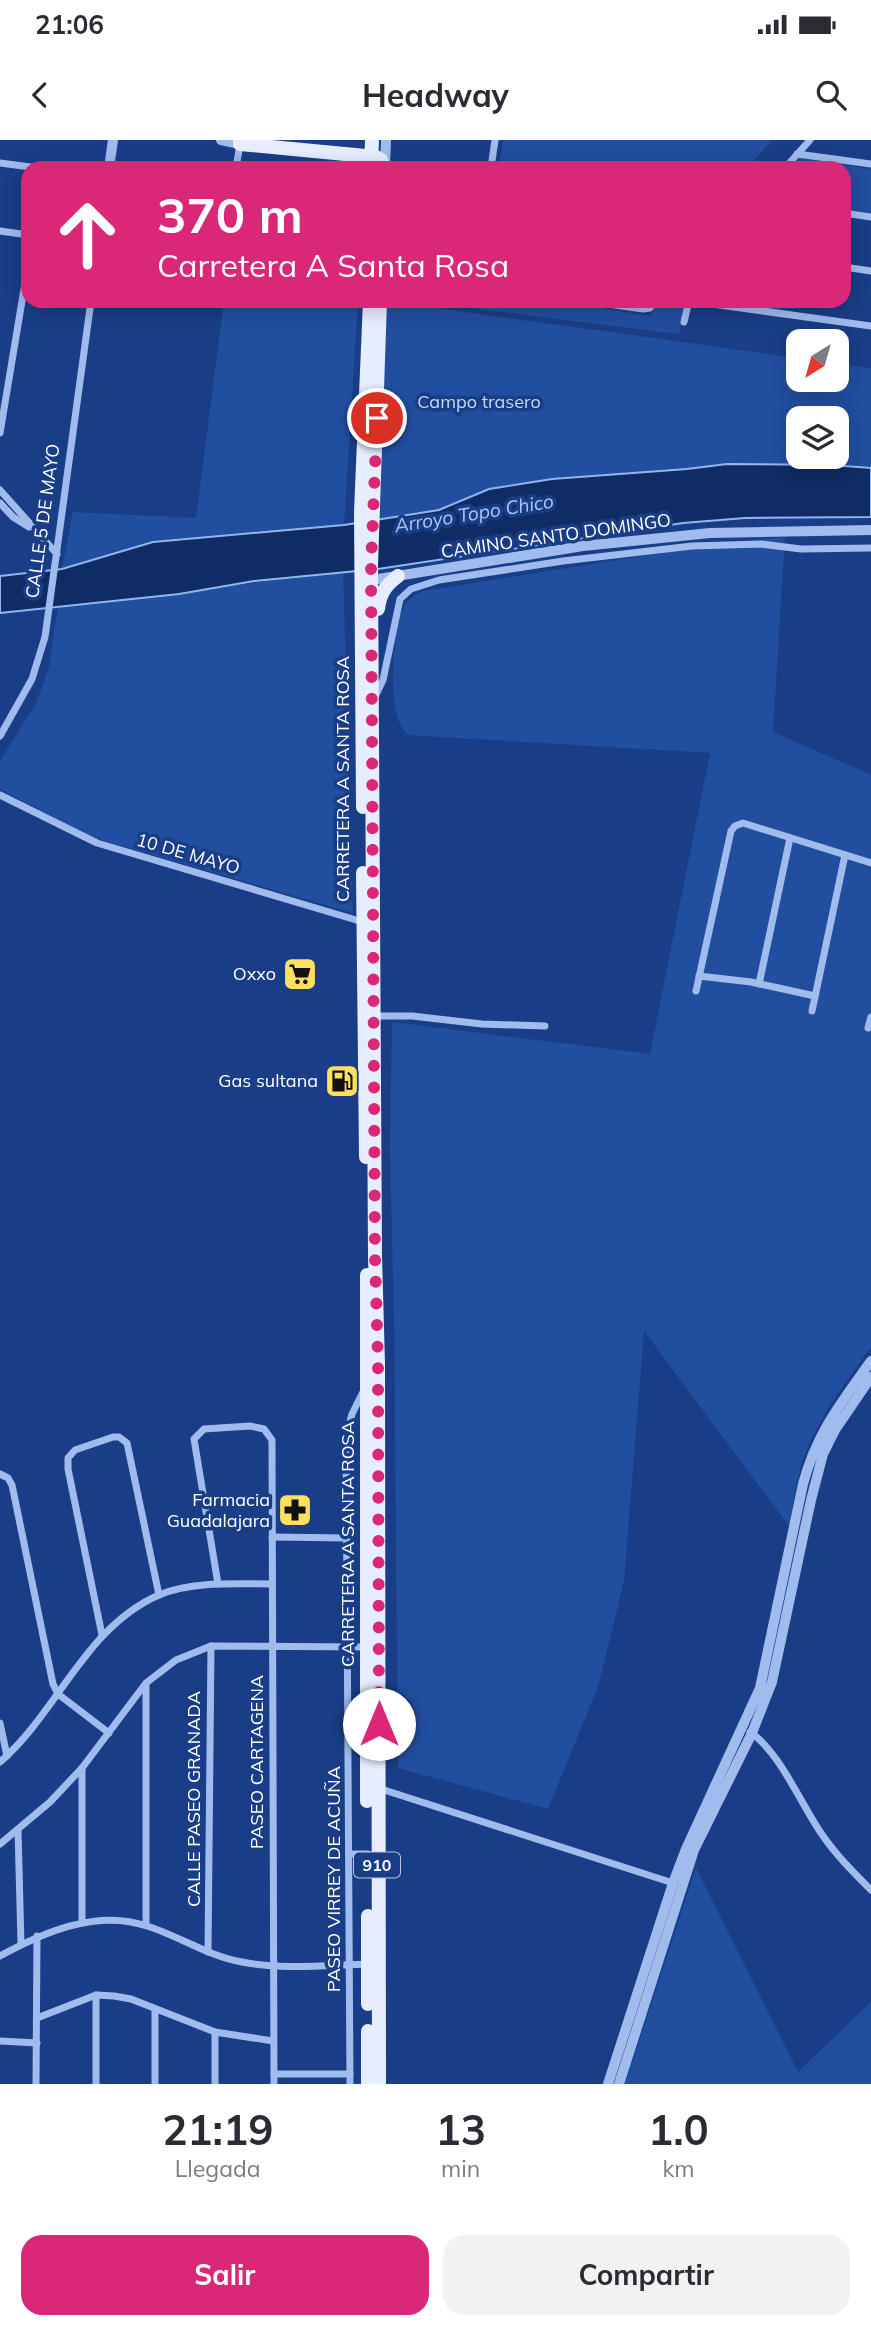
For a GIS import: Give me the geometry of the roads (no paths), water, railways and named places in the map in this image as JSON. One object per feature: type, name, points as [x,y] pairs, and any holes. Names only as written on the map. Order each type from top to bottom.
[{"type":"main road","points":[[240,142],[378,154]]},
{"type":"main road","name":"CARRETERA A SANTA ROSA","points":[[370,308],[367,510],[368,923],[371,1256],[378,1364],[373,1646],[367,1750],[373,1964]]},
{"type":"main road","name":"CARRETERA A SANTA ROSA","points":[[367,510],[380,308]]},
{"type":"main road","name":"CARRETERA A SANTA ROSA","points":[[368,571],[373,648],[368,923],[375,1016],[367,1385],[377,1787],[373,2030],[368,2084]]},
{"type":"main road","points":[[373,648],[377,635],[380,596],[384,588],[398,576]]},
{"type":"main road","name":"CARRETERA A SANTA ROSA","points":[[373,2030],[379,2084]]},
{"type":"street","points":[[110,161],[114,140]]},
{"type":"street","points":[[221,140],[240,142],[237,161]]},
{"type":"street","points":[[492,161],[495,140]]},
{"type":"street","points":[[791,161],[810,140]]},
{"type":"street","points":[[797,155],[846,161]]},
{"type":"street","points":[[851,162],[871,164]]},
{"type":"street","points":[[0,163],[21,166]]},
{"type":"street","points":[[851,214],[871,217]]},
{"type":"street","points":[[0,231],[21,234]]},
{"type":"street","points":[[851,268],[871,271]]},
{"type":"street","points":[[0,433],[21,307]]},
{"type":"street","name":"CALLE 5 DE MAYO","points":[[0,736],[32,679],[45,637],[90,308]]},
{"type":"street","points":[[684,322],[688,308]]},
{"type":"street","points":[[741,308],[871,326]]},
{"type":"street","points":[[0,490],[57,554]]},
{"type":"street","points":[[0,503],[13,517],[36,531]]},
{"type":"street","name":"CAMINO SANTO DOMINGO","points":[[368,571],[398,576],[583,546],[710,533],[871,530]]},
{"type":"street","points":[[373,702],[383,680],[400,599],[418,586],[439,580],[563,561],[692,546],[761,544],[801,549],[871,548]]},
{"type":"street","name":"10 DE MAYO","points":[[0,795],[97,843],[368,923]]},
{"type":"street","points":[[696,991],[731,831],[736,826],[743,823],[871,863]]},
{"type":"street","points":[[759,984],[790,838]]},
{"type":"street","points":[[812,1011],[845,855]]},
{"type":"street","points":[[699,976],[759,984],[815,996]]},
{"type":"street","points":[[375,1016],[412,1016],[482,1024],[545,1026]]},
{"type":"street","points":[[869,1028],[871,1017]]},
{"type":"street","points":[[619,2084],[694,1850],[747,1731],[767,1661],[803,1484],[813,1451],[824,1429],[871,1361]]},
{"type":"street","points":[[608,2084],[686,1849],[772,1682],[823,1454],[835,1430],[871,1377]]},
{"type":"street","name":"PASEO VIRREY DE ACUÑA","points":[[350,2084],[346,1437],[352,1414],[367,1385]]},
{"type":"street","name":"PASEO CARTAGENA","points":[[218,1584],[194,1451],[194,1438],[204,1429],[258,1427],[268,1432],[272,1440],[274,2084]]},
{"type":"street","points":[[102,1635],[68,1469],[68,1458],[75,1450],[113,1437],[124,1440],[130,1450],[159,1595]]},
{"type":"street","points":[[0,1474],[8,1478],[12,1485],[49,1673],[58,1694],[108,1733]]},
{"type":"street","points":[[272,1537],[347,1538]]},
{"type":"street","points":[[0,1762],[19,1744],[102,1635],[117,1622],[159,1595],[218,1584],[271,1584]]},
{"type":"street","points":[[0,1844],[50,1802],[82,1768],[146,1683],[176,1660],[211,1646],[373,1646]]},
{"type":"street","name":"CALLE PASEO GRANADA","points":[[208,1952],[211,1646]]},
{"type":"street","points":[[146,1683],[146,1925]]},
{"type":"street","points":[[0,1723],[7,1756]]},
{"type":"street","points":[[747,1731],[773,1755],[830,1847],[871,1890]]},
{"type":"street","points":[[348,1751],[367,1750]]},
{"type":"street","points":[[82,1768],[82,1922]]},
{"type":"street","points":[[377,1787],[673,1882]]},
{"type":"street","points":[[18,1830],[21,1944]]},
{"type":"street","points":[[350,1854],[368,1854]]},
{"type":"street","points":[[0,1956],[37,1936],[82,1922],[120,1921],[146,1925],[208,1952],[239,1962],[273,1967],[373,1964]]},
{"type":"street","points":[[36,2084],[37,1936]]},
{"type":"street","points":[[37,2018],[96,1995],[131,1999],[215,2032],[274,2041]]},
{"type":"street","points":[[96,1995],[96,2084]]},
{"type":"street","points":[[155,2008],[155,2084]]},
{"type":"street","points":[[350,2031],[373,2030]]},
{"type":"street","points":[[215,2032],[215,2084]]},
{"type":"street","points":[[0,2041],[37,2043]]},
{"type":"street","points":[[274,2074],[350,2074]]},
{"type":"water","name":"Arroyo Topo Chico","points":[[727,464],[786,465],[786,469],[871,468],[871,517],[745,518],[683,523],[378,569],[254,581],[179,594],[0,613],[0,576],[62,569],[153,542],[344,525],[439,510],[489,489],[552,479]]},
{"type":"place","name":"Oxxo","points":[[300,974]]},
{"type":"place","name":"Gas sultana","points":[[342,1081]]},
{"type":"place","name":"Farmacia Guadalajara","points":[[295,1510]]},
{"type":"park label","name":"Campo trasero","points":[[479,402]]}]
